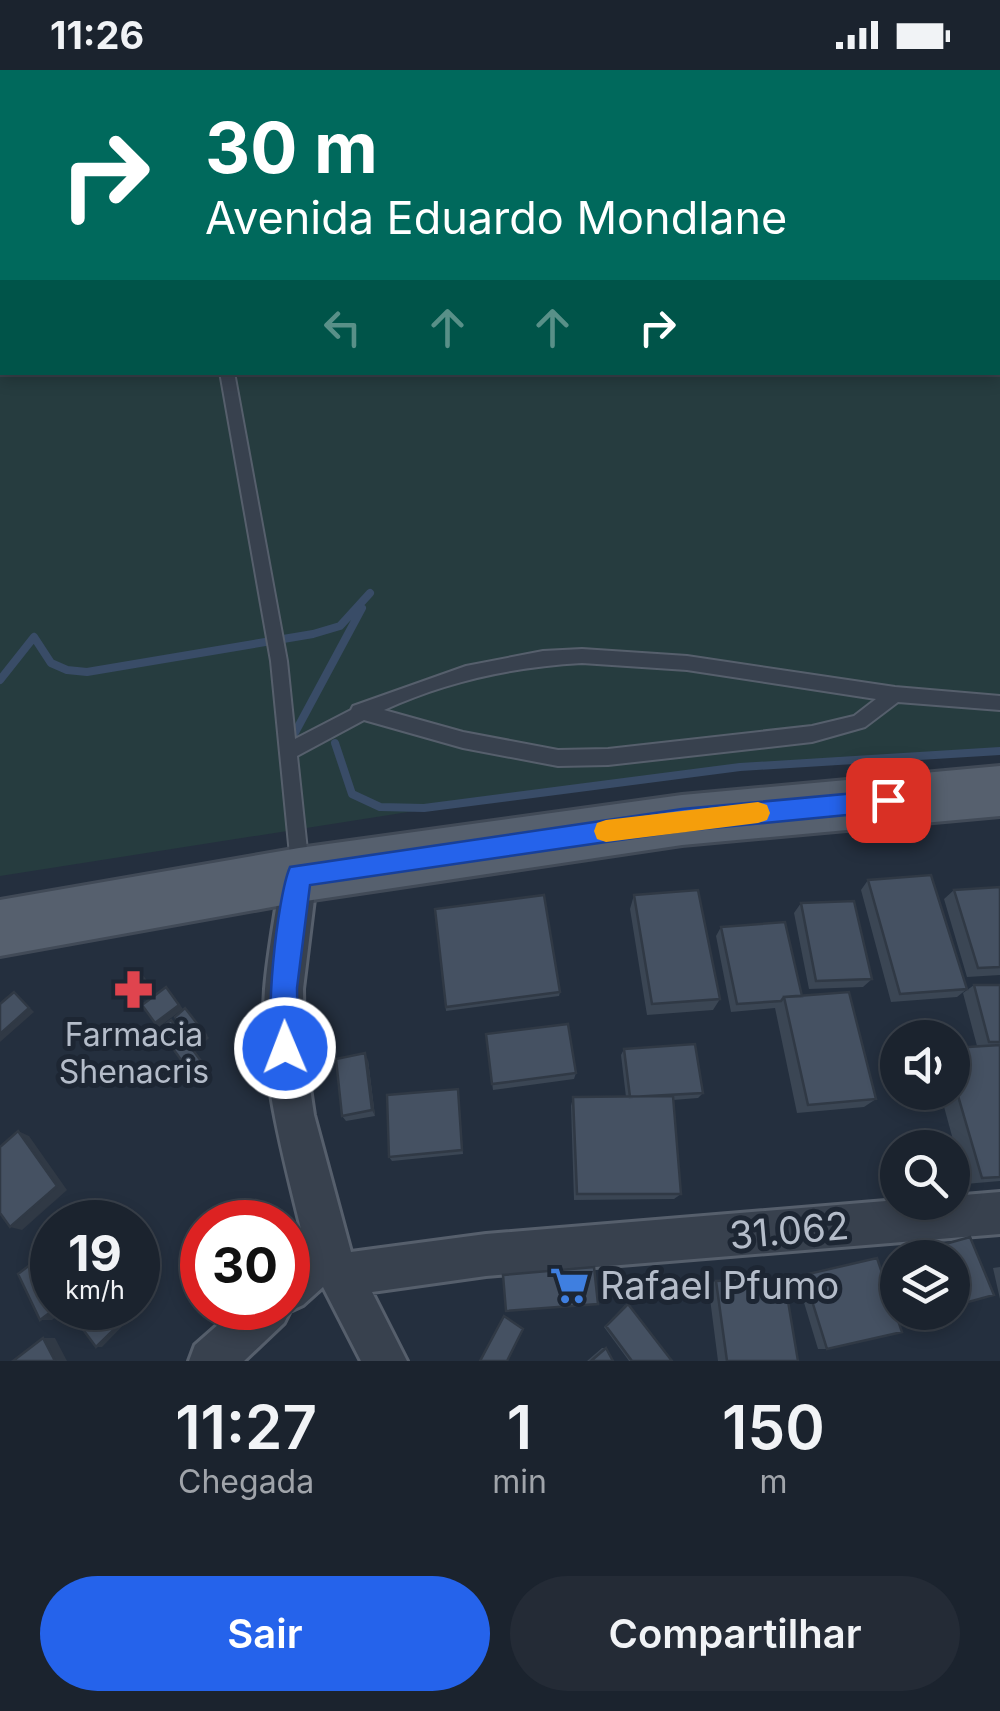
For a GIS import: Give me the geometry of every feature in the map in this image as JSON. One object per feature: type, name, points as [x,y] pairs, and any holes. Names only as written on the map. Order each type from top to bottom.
[{"type":"main road","points":[[0,928],[299,875],[682,820],[1000,791]]},
{"type":"street","points":[[299,875],[284,988],[285,1048],[294,1115],[333,1264],[385,1361]]},
{"type":"street","name":"31.062","points":[[333,1264],[1000,1213]]},
{"type":"street","points":[[310,1277],[333,1264]]},
{"type":"street","points":[[211,1361],[245,1330]]},
{"type":"lane","points":[[228,375],[278,661],[299,875]]},
{"type":"lane","points":[[287,753],[358,711],[472,672],[579,656],[680,662],[896,694],[1000,703]]},
{"type":"lane","points":[[358,711],[463,740],[558,758],[608,757],[812,734],[859,722],[896,694]]},
{"type":"green space","points":[[0,375],[1000,375],[1000,752],[747,767],[478,801],[0,876]]},
{"type":"building","points":[[931,875],[967,989],[900,994],[868,880]]},
{"type":"building","points":[[1000,887],[1000,967],[978,968],[954,890]]},
{"type":"building","points":[[698,890],[720,999],[652,1004],[634,895]]},
{"type":"building","points":[[544,895],[560,992],[446,1007],[435,909]]},
{"type":"building","points":[[854,901],[872,979],[816,981],[801,903]]},
{"type":"building","points":[[785,922],[802,996],[737,1004],[721,927]]},
{"type":"building","points":[[139,972],[145,980],[121,998],[115,990]]},
{"type":"building","points":[[974,985],[1000,985],[1000,1042],[989,1042]]},
{"type":"building","points":[[166,987],[179,1005],[155,1023],[142,1005]]},
{"type":"building","points":[[14,992],[29,1008],[0,1034],[0,1004]]},
{"type":"building","points":[[849,992],[876,1099],[808,1105],[784,997]]},
{"type":"building","points":[[185,1008],[206,1035],[195,1044],[175,1017]]},
{"type":"building","points":[[171,1020],[201,1061],[189,1071],[159,1029]]},
{"type":"building","points":[[568,1024],[576,1073],[492,1084],[486,1034]]},
{"type":"building","points":[[695,1044],[703,1093],[630,1097],[624,1049]]},
{"type":"building","points":[[1000,1045],[1000,1177],[982,1178],[962,1110],[970,1110],[970,1047]]},
{"type":"building","points":[[365,1053],[372,1110],[342,1116],[336,1059]]},
{"type":"building","points":[[458,1089],[462,1150],[389,1157],[387,1095]]},
{"type":"building","points":[[673,1096],[681,1194],[577,1194],[573,1097]]},
{"type":"building","points":[[18,1131],[57,1186],[41,1200],[30,1200],[30,1210],[10,1227],[0,1213],[0,1147]]},
{"type":"building","points":[[970,1237],[994,1295],[970,1302],[970,1240],[959,1240]]},
{"type":"building","points":[[877,1258],[880,1330],[902,1332],[827,1349],[804,1275]]},
{"type":"building","points":[[30,1265],[30,1299],[18,1274]]},
{"type":"building","points":[[594,1267],[598,1304],[506,1311],[503,1275]]},
{"type":"building","points":[[784,1277],[798,1361],[727,1361],[716,1281]]},
{"type":"building","points":[[628,1304],[672,1361],[632,1361],[606,1326]]},
{"type":"building","points":[[504,1316],[523,1329],[507,1361],[480,1361]]},
{"type":"building","points":[[83,1330],[113,1330],[96,1347]]},
{"type":"building","points":[[43,1338],[55,1361],[13,1361]]},
{"type":"building","points":[[606,1348],[613,1361],[591,1361]]},
{"type":"waterway","points":[[0,680],[34,637],[51,663],[87,672],[313,634],[340,626],[370,593]]},
{"type":"waterway","points":[[291,740],[362,608]]},
{"type":"waterway","points":[[335,743],[352,794],[380,807],[424,808],[740,767],[1000,751]]},
{"type":"slow traffic","points":[[606,831],[758,813]]},
{"type":"place","name":"Farmacia Shenacris","points":[[134,989]]},
{"type":"place","name":"Rafael Pfumo","points":[[570,1285]]},
{"type":"route","points":[[285,1048],[284,988],[299,875],[682,820],[888,800]]}]
